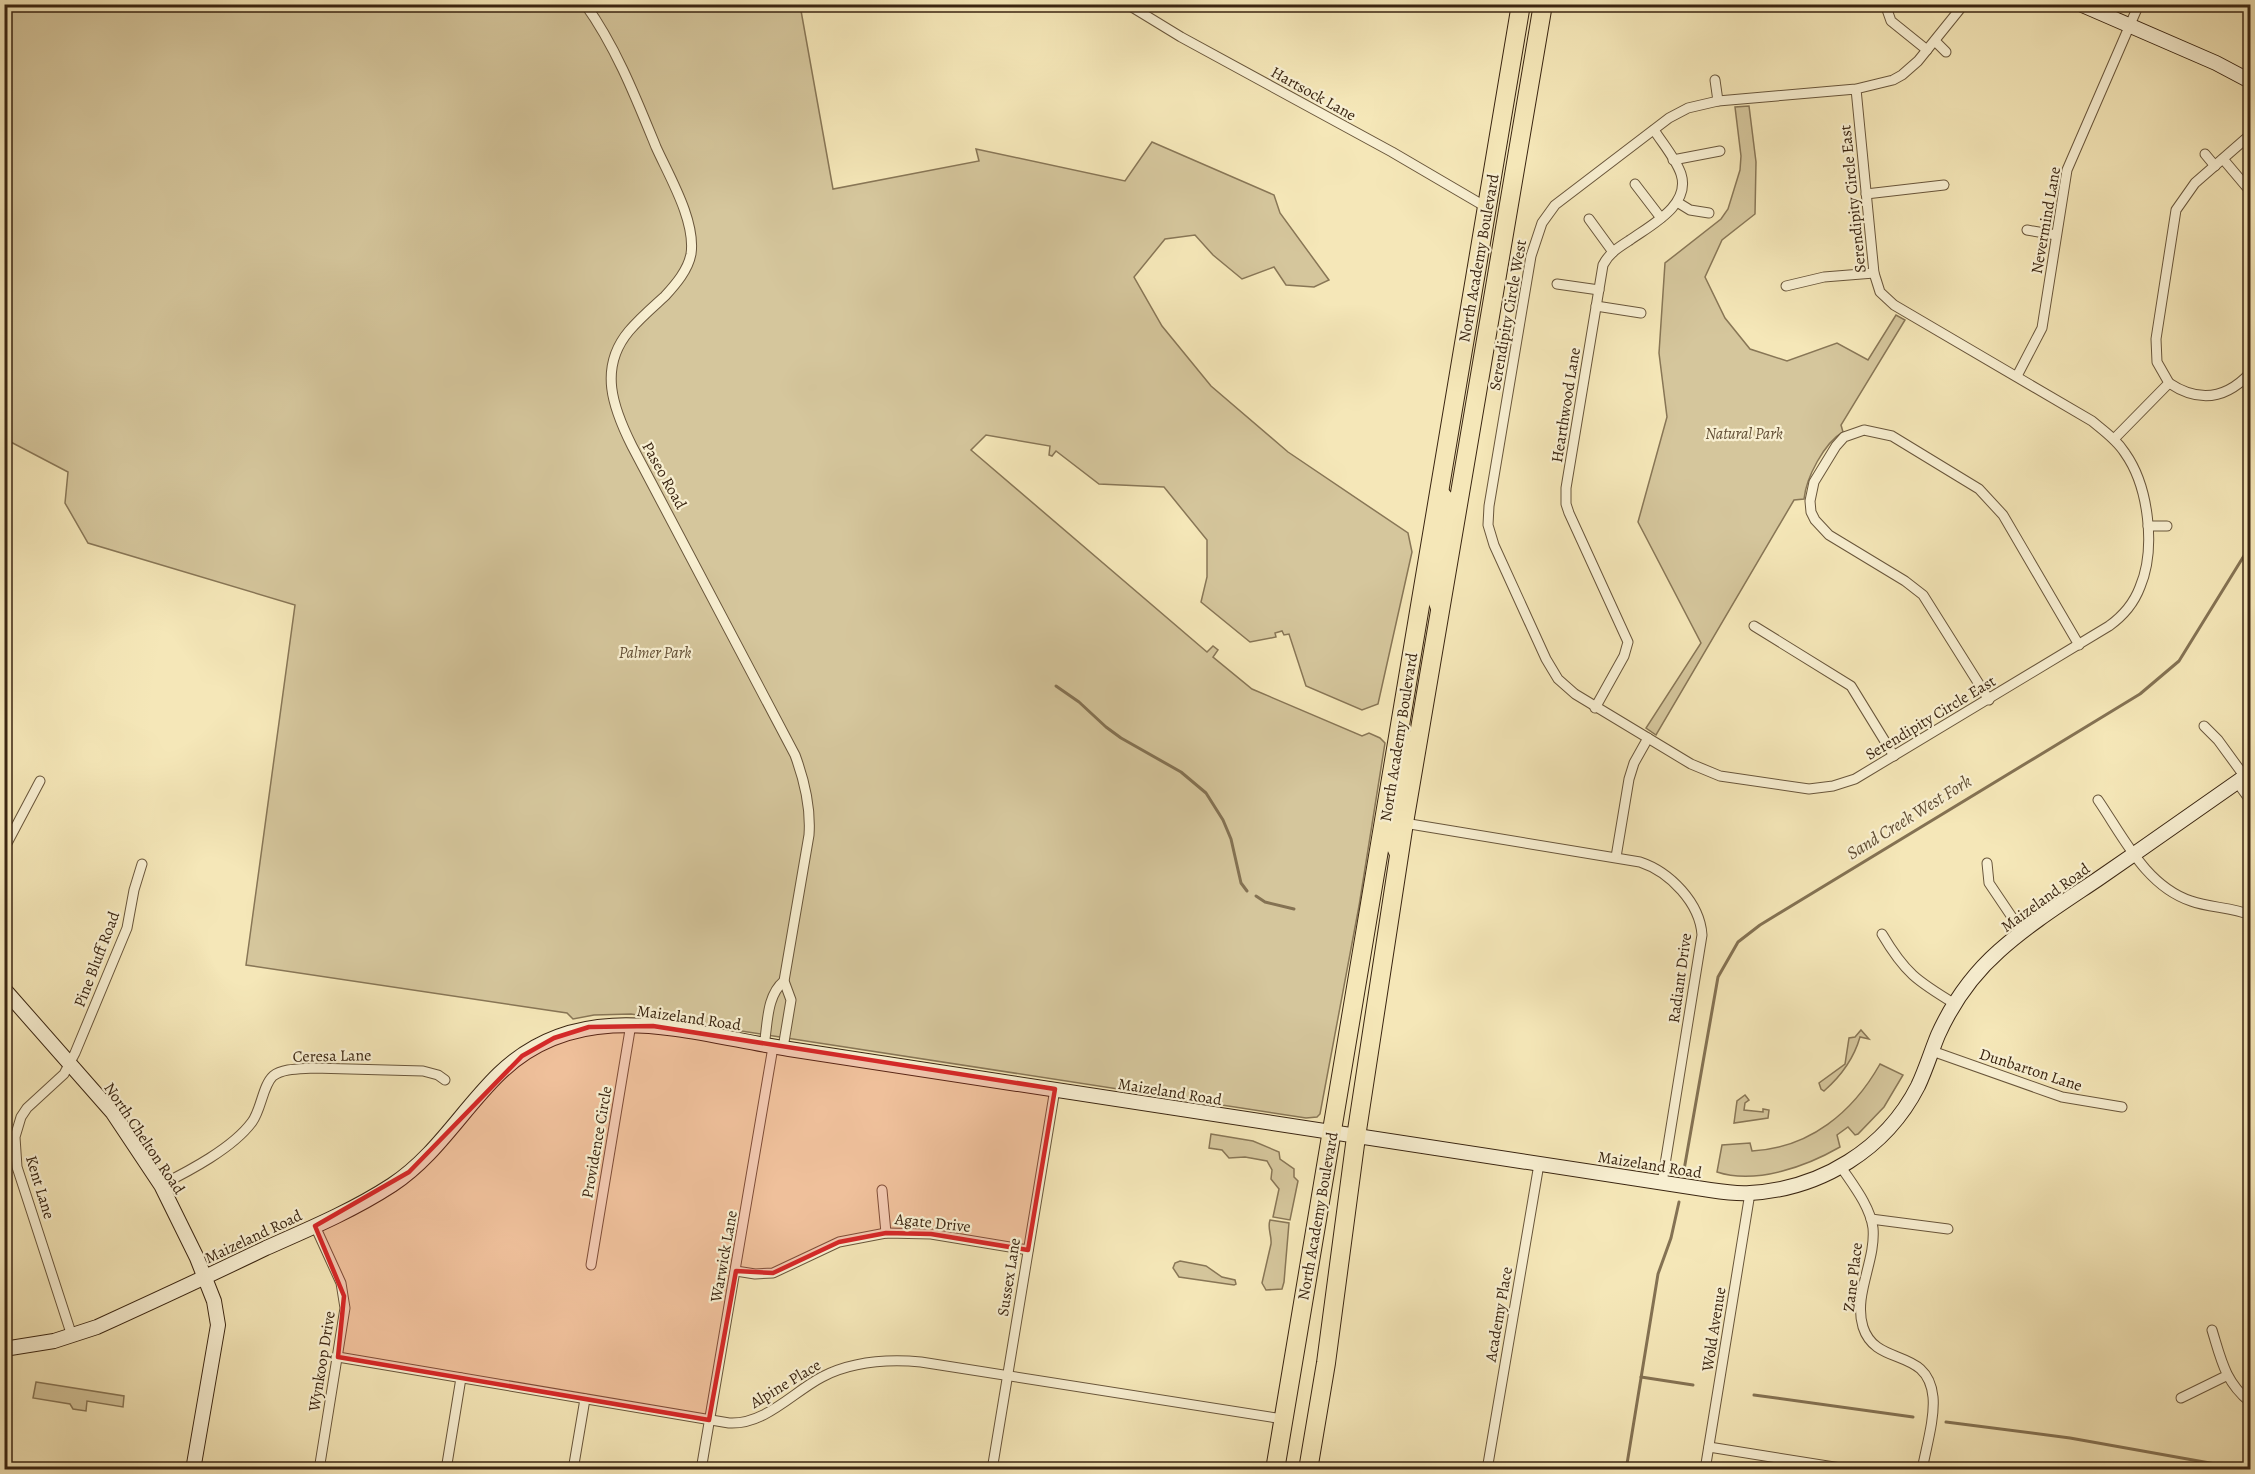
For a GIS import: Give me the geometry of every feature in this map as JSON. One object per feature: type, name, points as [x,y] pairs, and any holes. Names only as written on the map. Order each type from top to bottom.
[{"type":"highway","name":"North Academy Boulevard","points":[[1275,1470],[1521,4]]},
{"type":"highway","name":"North Academy Boulevard","points":[[1308,1470],[1326,1364],[1356,1137],[1404,823],[1543,4]]},
{"type":"main road","points":[[2079,4],[2216,63],[2250,81]]},
{"type":"main road","points":[[1486,207],[1508,211]]},
{"type":"main road","points":[[1439,490],[1449,502],[1434,596],[1440,612]]},
{"type":"main road","points":[[1399,856],[1393,844],[1393,831],[1407,747],[1405,736],[1400,730]]},
{"type":"main road","name":"Maizeland Road","points":[[4,1349],[32,1346],[97,1327],[315,1226],[370,1198],[409,1172],[438,1145],[498,1075],[522,1056],[554,1038],[603,1025],[631,1024],[705,1034],[773,1047],[1662,1183],[1750,1193],[1803,1183],[1841,1167],[1870,1147],[1897,1118],[1918,1086],[1955,1004],[1985,964],[2022,932],[2244,777]]},
{"type":"main road","name":"North Chelton Road","points":[[4,989],[113,1113],[161,1185],[197,1258],[216,1308],[218,1325],[193,1470]]},
{"type":"street","name":"Paseo Road","points":[[585,4],[618,60],[638,105],[686,215],[691,243],[689,261],[683,274],[629,331],[617,351],[612,374],[612,397],[615,410],[795,756],[805,785],[810,816],[809,835],[784,981],[791,1000],[773,1047]]},
{"type":"street","name":"Hartsock Lane","points":[[1127,4],[1486,207]]},
{"type":"street","points":[[1885,4],[1891,21],[1927,50]]},
{"type":"street","name":"Serendipity Circle West","points":[[1648,738],[1595,708],[1566,687],[1546,659],[1494,545],[1488,525],[1489,506],[1531,256],[1542,223],[1563,198],[1679,112],[1697,105],[1718,101],[1856,89],[1882,84],[1902,75],[1935,41],[1964,4]]},
{"type":"street","name":"Nevermind Lane","points":[[2017,376],[2042,328],[2067,170],[2139,4]]},
{"type":"street","points":[[1935,41],[1946,52]]},
{"type":"street","points":[[1715,80],[1718,101]]},
{"type":"street","name":"Serendipity Circle East","points":[[1648,738],[1691,764],[1720,776],[1799,788],[1822,788],[1844,783],[1989,700],[2119,619],[2136,595],[2143,579],[2148,526],[2145,500],[2138,477],[2125,452],[2114,439],[2092,421],[1887,300],[1876,283],[1856,89]]},
{"type":"street","points":[[1589,219],[1613,252],[1661,218],[1677,202],[1682,192],[1681,173],[1654,130]]},
{"type":"street","points":[[2250,135],[2187,192],[2173,219],[2156,350],[2157,362],[2169,383],[2188,394],[2207,396],[2226,391],[2250,373]]},
{"type":"street","points":[[1673,160],[1720,151]]},
{"type":"street","points":[[2205,154],[2215,166]]},
{"type":"street","points":[[2223,159],[2250,191]]},
{"type":"street","points":[[1635,184],[1661,218]]},
{"type":"street","points":[[1866,194],[1944,185]]},
{"type":"street","points":[[1677,202],[1690,210],[1709,213]]},
{"type":"street","points":[[2026,230],[2056,235]]},
{"type":"street","name":"Hearthwood Lane","points":[[1595,708],[1624,656],[1628,642],[1566,504],[1566,488],[1603,265],[1613,252]]},
{"type":"street","points":[[1786,286],[1824,277],[1874,273]]},
{"type":"street","points":[[1557,284],[1599,290]]},
{"type":"street","points":[[1596,306],[1641,313]]},
{"type":"street","points":[[2114,439],[2169,383]]},
{"type":"street","points":[[1989,700],[1923,596],[1905,581],[1829,535],[1815,520],[1811,512],[1811,491],[1824,464],[1844,437],[1855,432],[1872,430],[1892,436],[1979,489],[2003,515],[2079,645]]},
{"type":"street","points":[[2148,526],[2167,526]]},
{"type":"street","points":[[1754,626],[1851,686],[1894,756]]},
{"type":"street","points":[[2204,726],[2218,740],[2244,777],[2250,800]]},
{"type":"street","points":[[1616,857],[1631,771],[1648,738]]},
{"type":"street","points":[[4,849],[40,781]]},
{"type":"street","points":[[2098,800],[2154,879],[2165,889],[2195,903],[2250,915]]},
{"type":"street","name":"Radiant Drive","points":[[1404,823],[1640,862],[1657,870],[1691,902],[1700,920],[1702,935],[1662,1183]]},
{"type":"street","points":[[1987,863],[1989,883],[2022,932]]},
{"type":"street","name":"Pine Bluff Road","points":[[70,1062],[127,928],[134,890],[142,864]]},
{"type":"street","points":[[1882,934],[1910,974],[1955,1004]]},
{"type":"street","name":"Paseo Road","points":[[773,1047],[772,995],[784,981]]},
{"type":"street","name":"Providence Circle","points":[[591,1265],[631,1024]]},
{"type":"street","name":"Warwick Lane","points":[[701,1470],[773,1047]]},
{"type":"street","name":"Dunbarton Lane","points":[[1932,1052],[2062,1097],[2122,1107]]},
{"type":"street","name":"Kent Lane","points":[[70,1062],[64,1074],[27,1108],[17,1128],[14,1147],[17,1167],[72,1336]]},
{"type":"street","name":"Ceresa Lane","points":[[161,1185],[205,1161],[241,1134],[256,1115],[269,1080],[278,1073],[313,1068],[423,1071],[438,1075],[445,1080]]},
{"type":"street","name":"Sussex Lane","points":[[992,1470],[1055,1089]]},
{"type":"street","name":"Academy Place","points":[[1487,1470],[1539,1164]]},
{"type":"street","points":[[1841,1167],[1871,1219],[1948,1229]]},
{"type":"street","points":[[882,1190],[886,1233]]},
{"type":"street","name":"Wold Avenue","points":[[1705,1470],[1750,1193]]},
{"type":"street","name":"Zane Place","points":[[1871,1219],[1872,1240],[1861,1304],[1863,1325],[1866,1336],[1874,1345],[1882,1351],[1915,1363],[1932,1387],[1934,1403],[1922,1470]]},
{"type":"street","name":"Wynkoop Drive","points":[[315,1226],[336,1271],[344,1296],[344,1321],[319,1470]]},
{"type":"street","name":"Agate Drive","points":[[736,1271],[755,1274],[773,1273],[839,1242],[886,1233],[931,1234],[1028,1250]]},
{"type":"street","points":[[2212,1330],[2226,1376],[2250,1402]]},
{"type":"street","name":"Alpine Place","points":[[338,1357],[738,1424],[754,1420],[824,1376],[865,1363],[914,1361],[1284,1419]]},
{"type":"street","points":[[2181,1398],[2226,1376]]},
{"type":"street","points":[[446,1470],[461,1378]]},
{"type":"street","points":[[573,1470],[585,1399]]},
{"type":"street","points":[[1709,1447],[1853,1470]]},
{"type":"highlighted area","points":[[653,1026],[1055,1089],[1028,1250],[931,1234],[886,1233],[839,1242],[773,1273],[736,1271],[709,1420],[338,1357],[344,1296],[315,1226],[409,1172],[522,1056],[554,1038],[589,1027]]},
{"type":"green space","name":"Palmer Park","points":[[4,5],[800,5],[833,189],[979,161],[976,149],[1125,181],[1152,142],[1274,195],[1280,213],[1329,280],[1314,287],[1286,285],[1274,267],[1242,279],[1213,255],[1195,235],[1165,239],[1134,277],[1162,326],[1211,386],[1288,452],[1408,533],[1412,552],[1378,704],[1362,710],[1306,686],[1289,634],[1284,635],[1282,631],[1275,633],[1276,637],[1250,642],[1201,602],[1207,577],[1207,540],[1164,487],[1099,484],[1056,451],[1052,456],[1049,455],[1050,446],[986,435],[971,450],[1207,652],[1213,646],[1218,650],[1213,657],[1252,689],[1362,736],[1369,733],[1385,743],[1359,906],[1320,1114],[1317,1117],[1306,1118],[631,1014],[594,1015],[573,1019],[567,1013],[246,965],[295,605],[88,543],[65,503],[68,472],[5,439]]},
{"type":"green space","name":"Natural Park","points":[[1749,106],[1756,162],[1755,214],[1722,240],[1705,277],[1725,318],[1750,349],[1787,361],[1837,343],[1868,360],[1896,315],[1905,320],[1841,425],[1843,432],[1829,444],[1817,462],[1808,481],[1804,499],[1794,500],[1656,735],[1646,728],[1701,643],[1638,522],[1667,417],[1659,353],[1665,263],[1721,219],[1728,209],[1740,170],[1741,156],[1735,107]]},
{"type":"green space","points":[[1861,1030],[1869,1039],[1860,1037],[1846,1067],[1824,1091],[1819,1083],[1845,1064],[1849,1038],[1855,1037]]},
{"type":"green space","points":[[1880,1064],[1903,1075],[1884,1107],[1858,1134],[1855,1135],[1848,1127],[1837,1135],[1840,1147],[1797,1167],[1764,1175],[1732,1175],[1717,1172],[1722,1145],[1750,1143],[1752,1151],[1773,1148],[1793,1143],[1828,1124],[1857,1097]]},
{"type":"green space","points":[[1745,1095],[1749,1100],[1745,1103],[1744,1110],[1763,1112],[1763,1109],[1769,1110],[1768,1118],[1734,1123],[1737,1101]]},
{"type":"green space","points":[[1211,1134],[1253,1141],[1279,1152],[1280,1159],[1294,1169],[1294,1177],[1298,1181],[1290,1220],[1273,1217],[1279,1189],[1271,1179],[1272,1170],[1267,1161],[1245,1157],[1229,1158],[1222,1150],[1209,1148]]},
{"type":"green space","points":[[1270,1220],[1289,1223],[1282,1289],[1266,1290],[1262,1283],[1271,1244]]},
{"type":"green space","points":[[1180,1261],[1206,1266],[1222,1277],[1235,1280],[1236,1284],[1179,1277],[1173,1268],[1175,1263]]},
{"type":"green space","points":[[36,1382],[124,1396],[123,1407],[87,1401],[86,1411],[73,1409],[70,1404],[33,1398]]},
{"type":"waterway","name":"Sand Creek West Fork","points":[[1684,1170],[1718,977],[1738,942],[1760,925],[2140,694],[2179,661],[2250,546]]},
{"type":"waterway","points":[[1056,686],[1079,702],[1121,738],[1181,772],[1206,793],[1223,820],[1231,839],[1241,883],[1247,891]]},
{"type":"waterway","points":[[1256,896],[1265,902],[1294,909]]},
{"type":"waterway","name":"Sand Creek West Fork","points":[[1626,1470],[1658,1274],[1671,1238],[1679,1202]]},
{"type":"waterway","name":"Sand Creek West Fork","points":[[1641,1377],[1693,1385]]},
{"type":"waterway","name":"Sand Creek West Fork","points":[[1754,1395],[1913,1417]]},
{"type":"waterway","points":[[1946,1422],[2070,1438],[2249,1470]]}]
